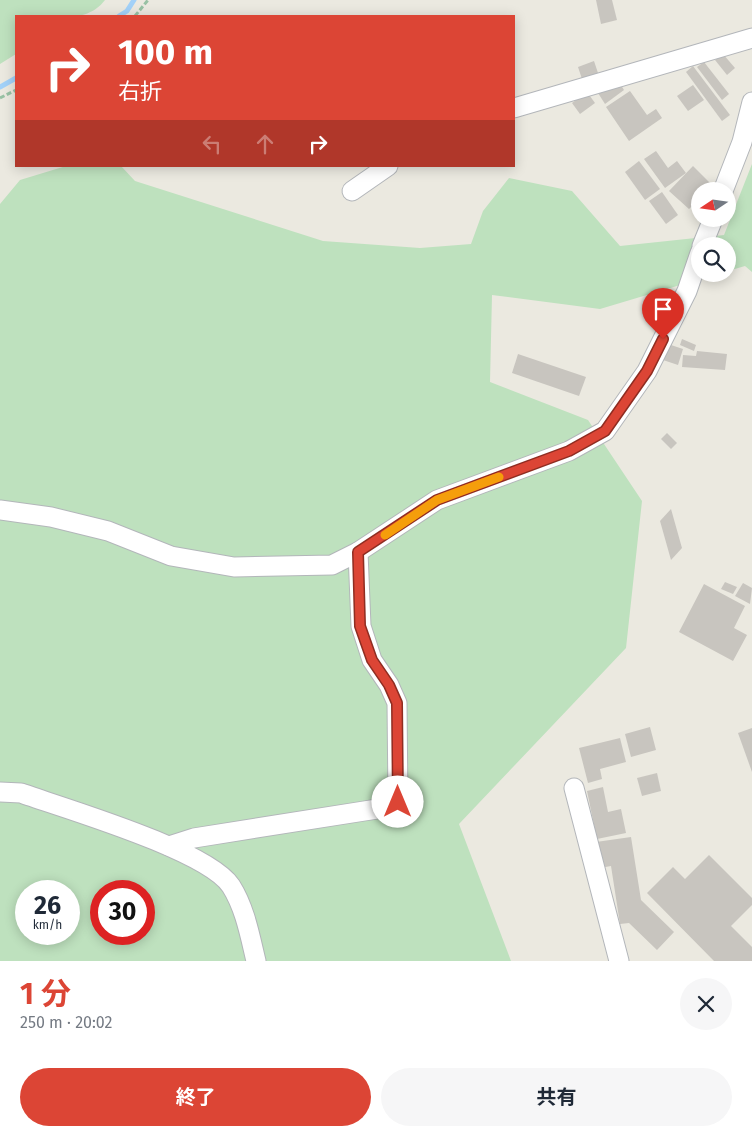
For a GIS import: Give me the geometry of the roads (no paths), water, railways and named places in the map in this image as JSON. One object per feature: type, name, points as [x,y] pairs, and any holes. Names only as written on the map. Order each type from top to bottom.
[{"type":"street","points":[[515,108],[752,38]]},
{"type":"street","points":[[726,182],[742,142],[752,102]]},
{"type":"street","points":[[352,190],[386,167]]},
{"type":"street","points":[[0,510],[51,517],[108,531],[171,556],[234,567],[332,565],[358,552],[437,500],[569,451],[605,431],[647,371],[691,279]]},
{"type":"street","points":[[169,846],[194,838],[377,809],[398,802],[397,703],[389,685],[372,660],[360,626],[358,552]]},
{"type":"street","points":[[574,788],[619,961]]},
{"type":"street","points":[[0,792],[20,793],[169,846],[207,864],[230,885],[242,909],[256,961]]},
{"type":"waterway","points":[[121,15],[127,11],[134,0]]},
{"type":"waterway","points":[[0,87],[15,79]]}]
